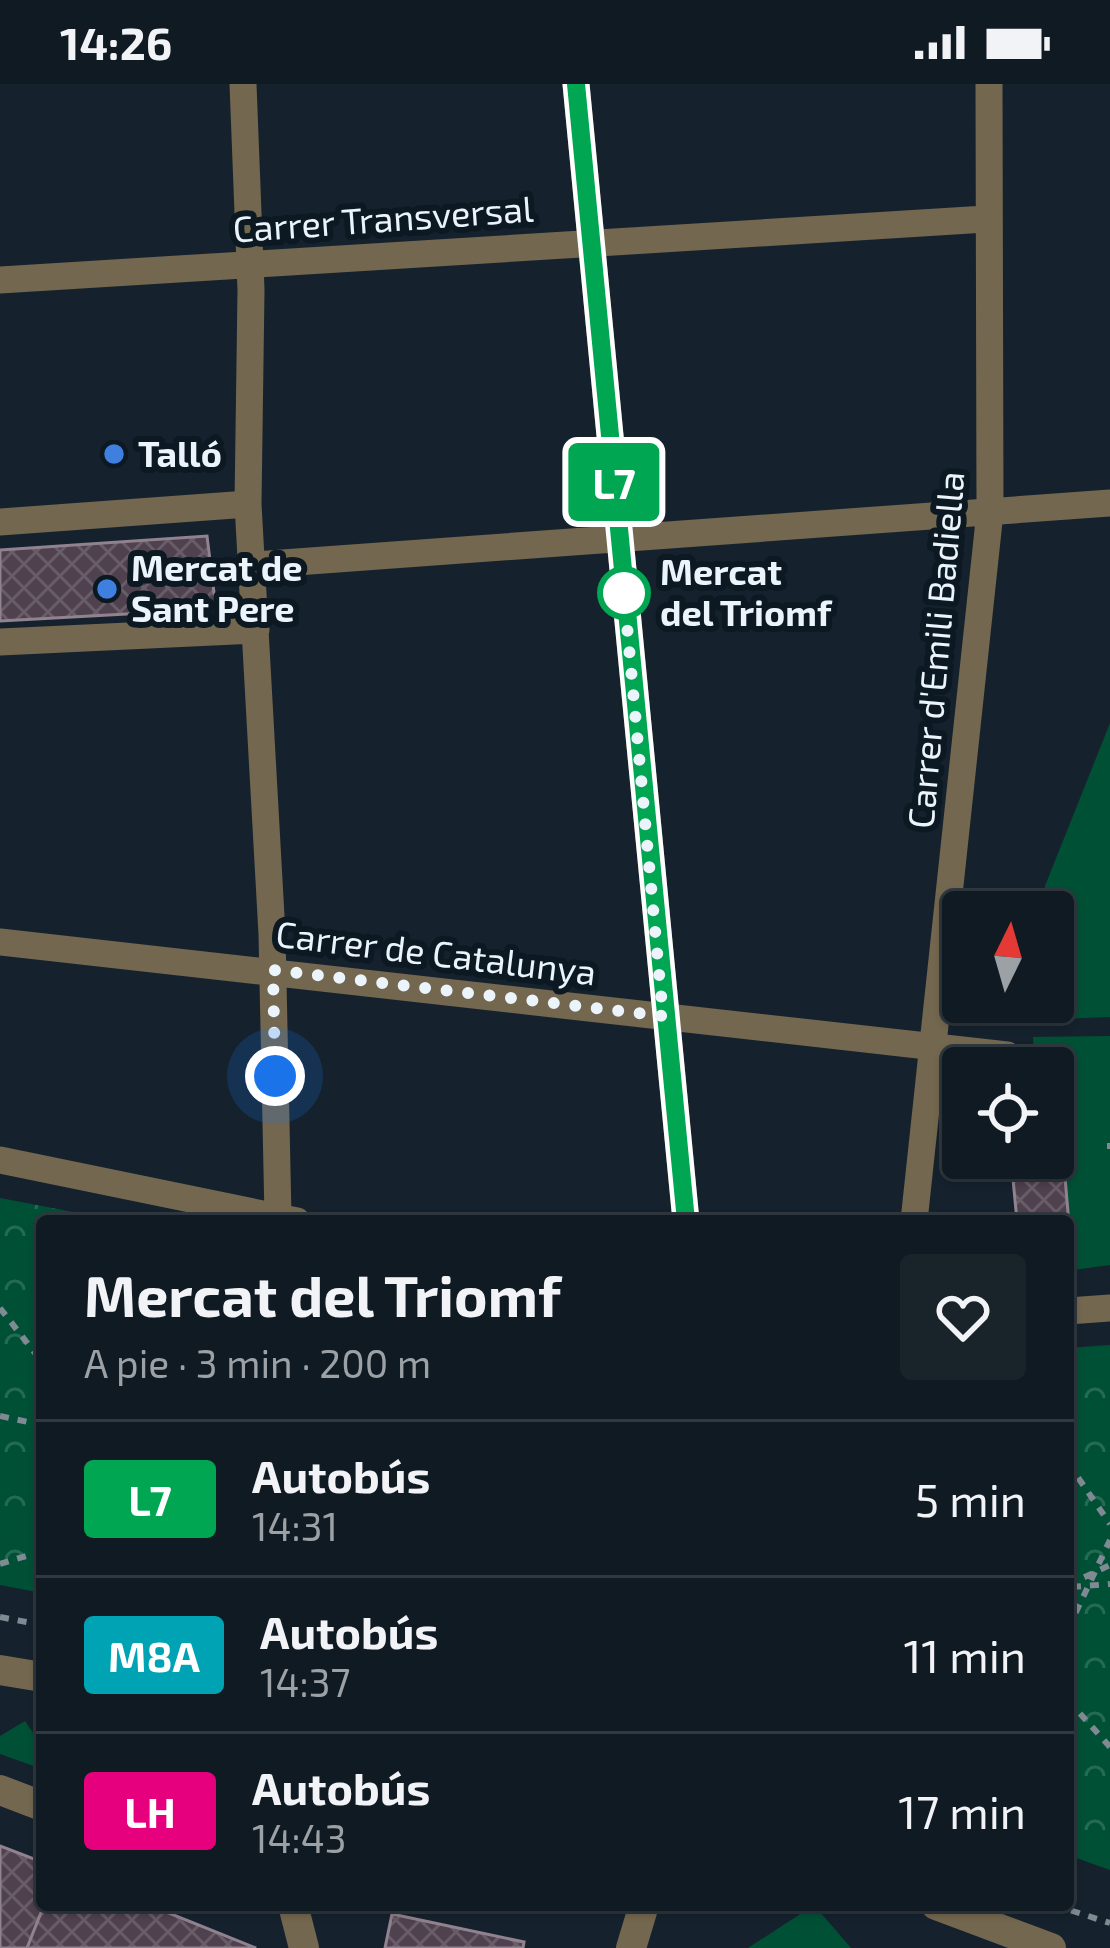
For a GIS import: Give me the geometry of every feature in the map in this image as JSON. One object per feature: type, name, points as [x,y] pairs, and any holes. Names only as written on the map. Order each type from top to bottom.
[{"type":"street","points":[[243,84],[250,264],[248,504],[288,1215]]},
{"type":"street","points":[[576,84],[685,1215]]},
{"type":"street","name":"Carrer d'Emili Badiella","points":[[915,1215],[990,512],[989,84]]},
{"type":"street","name":"Carrer Transversal","points":[[0,280],[986,219]]},
{"type":"street","points":[[254,565],[1110,503]]},
{"type":"street","points":[[0,522],[248,504]]},
{"type":"street","points":[[0,642],[256,630]]},
{"type":"street","name":"Carrer de Catalunya","points":[[0,942],[942,1048]]},
{"type":"street","points":[[0,1160],[268,1215]]},
{"type":"street","points":[[1074,1311],[1110,1308]]},
{"type":"street","points":[[0,1670],[36,1677]]},
{"type":"street","points":[[0,1790],[36,1804]]},
{"type":"street","points":[[293,1911],[304,1948]]},
{"type":"street","points":[[631,1948],[642,1911]]},
{"type":"street","points":[[952,1911],[1051,1948]]},
{"type":"path","points":[[0,1308],[36,1354]]},
{"type":"path","points":[[0,1416],[36,1425]]},
{"type":"path","points":[[1074,1472],[1110,1524]]},
{"type":"path","points":[[1074,1616],[1110,1540]]},
{"type":"path","points":[[0,1564],[36,1553]]},
{"type":"path","points":[[1074,1584],[1110,1565]]},
{"type":"path","points":[[1074,1587],[1110,1584]]},
{"type":"path","points":[[0,1617],[36,1624]]},
{"type":"path","points":[[1074,1707],[1110,1748]]},
{"type":"path","points":[[1073,1911],[1110,1923]]},
{"type":"green space","points":[[1110,723],[1110,1017],[1074,1018],[1074,891],[1044,891]]},
{"type":"green space","points":[[1110,1036],[1110,1265],[1074,1270],[1074,1215],[1068,1215],[1065,1179],[1074,1179],[1074,1047],[1034,1047],[1033,1037]]},
{"type":"green space","points":[[0,1198],[89,1215],[36,1215],[36,1592],[0,1585]]},
{"type":"green space","points":[[1110,1345],[1110,1870],[1074,1857],[1074,1348]]},
{"type":"green space","points":[[25,1721],[36,1737],[36,1767],[0,1754],[0,1736]]},
{"type":"green space","points":[[805,1911],[819,1911],[851,1948],[748,1948]]},
{"type":"building","name":"Mercat de Sant Pere","points":[[207,536],[216,609],[0,621],[0,550]]},
{"type":"building","points":[[1013,1179],[1065,1179],[1068,1215],[1016,1215]]},
{"type":"building","points":[[0,1846],[36,1860],[36,1911],[42,1911],[27,1948],[0,1948]]},
{"type":"building","points":[[42,1911],[164,1911],[256,1948],[27,1948]]},
{"type":"building","points":[[392,1914],[524,1942],[523,1948],[385,1948]]},
{"type":"bus line","name":"L7","points":[[576,84],[685,1215]]},
{"type":"place","name":"Talló","points":[[114,454]]},
{"type":"place","name":"Mercat de Sant Pere","points":[[107,589]]},
{"type":"place","name":"Mercat del Triomf","points":[[624,593]]},
{"type":"route","points":[[275,1076],[273,970],[663,1016],[624,593]]}]
